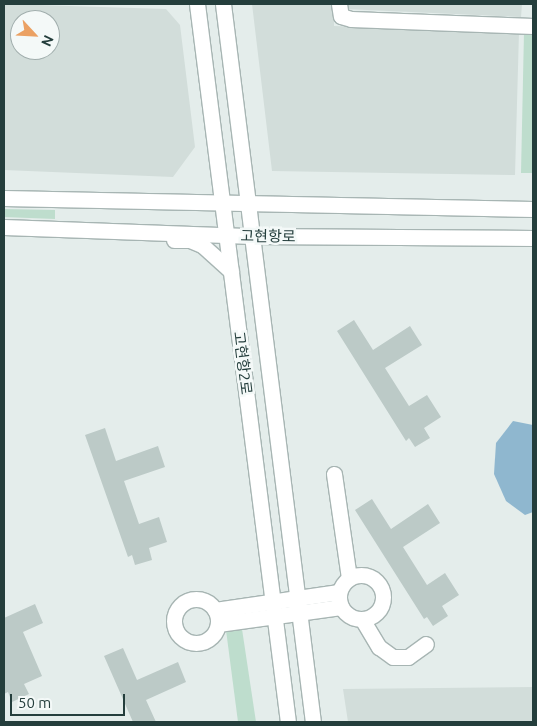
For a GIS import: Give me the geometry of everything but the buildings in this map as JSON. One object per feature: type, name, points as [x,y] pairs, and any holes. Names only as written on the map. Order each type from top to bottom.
[{"type":"street","name":"고현항2로","points":[[197,4],[288,722]]},
{"type":"street","name":"고현항2로","points":[[223,4],[300,605],[313,722]]},
{"type":"street","points":[[340,4],[341,16],[351,19],[533,26]]},
{"type":"street","points":[[4,198],[533,209]]},
{"type":"street","name":"고현항로","points":[[4,227],[63,227],[253,236],[533,238]]},
{"type":"street","points":[[63,227],[86,238],[190,240],[217,256],[231,271]]},
{"type":"street","points":[[334,474],[349,578],[340,600]]},
{"type":"street","points":[[340,600],[348,615],[362,618],[379,608],[381,587],[370,577],[363,574],[349,578]]},
{"type":"street","points":[[300,605],[275,617],[216,617],[272,600],[300,605],[340,600]]},
{"type":"street","points":[[362,618],[379,647],[393,657],[408,657],[426,644]]},
{"type":"shaded area","points":[[4,4],[166,9],[180,25],[195,147],[173,177],[4,170]]},
{"type":"shaded area","points":[[252,4],[334,4],[334,26],[519,32],[515,175],[272,171]]},
{"type":"shaded area","points":[[345,4],[522,4],[521,17],[345,9]]},
{"type":"shaded area","points":[[533,687],[533,722],[348,722],[343,689]]},
{"type":"green space","points":[[524,32],[533,33],[533,173],[521,173]]},
{"type":"green space","points":[[4,209],[55,210],[55,219],[4,217]]},
{"type":"green space","points":[[242,629],[256,722],[238,722],[226,630]]},
{"type":"water","points":[[513,421],[533,425],[533,512],[525,515],[506,501],[494,474],[496,443]]}]
